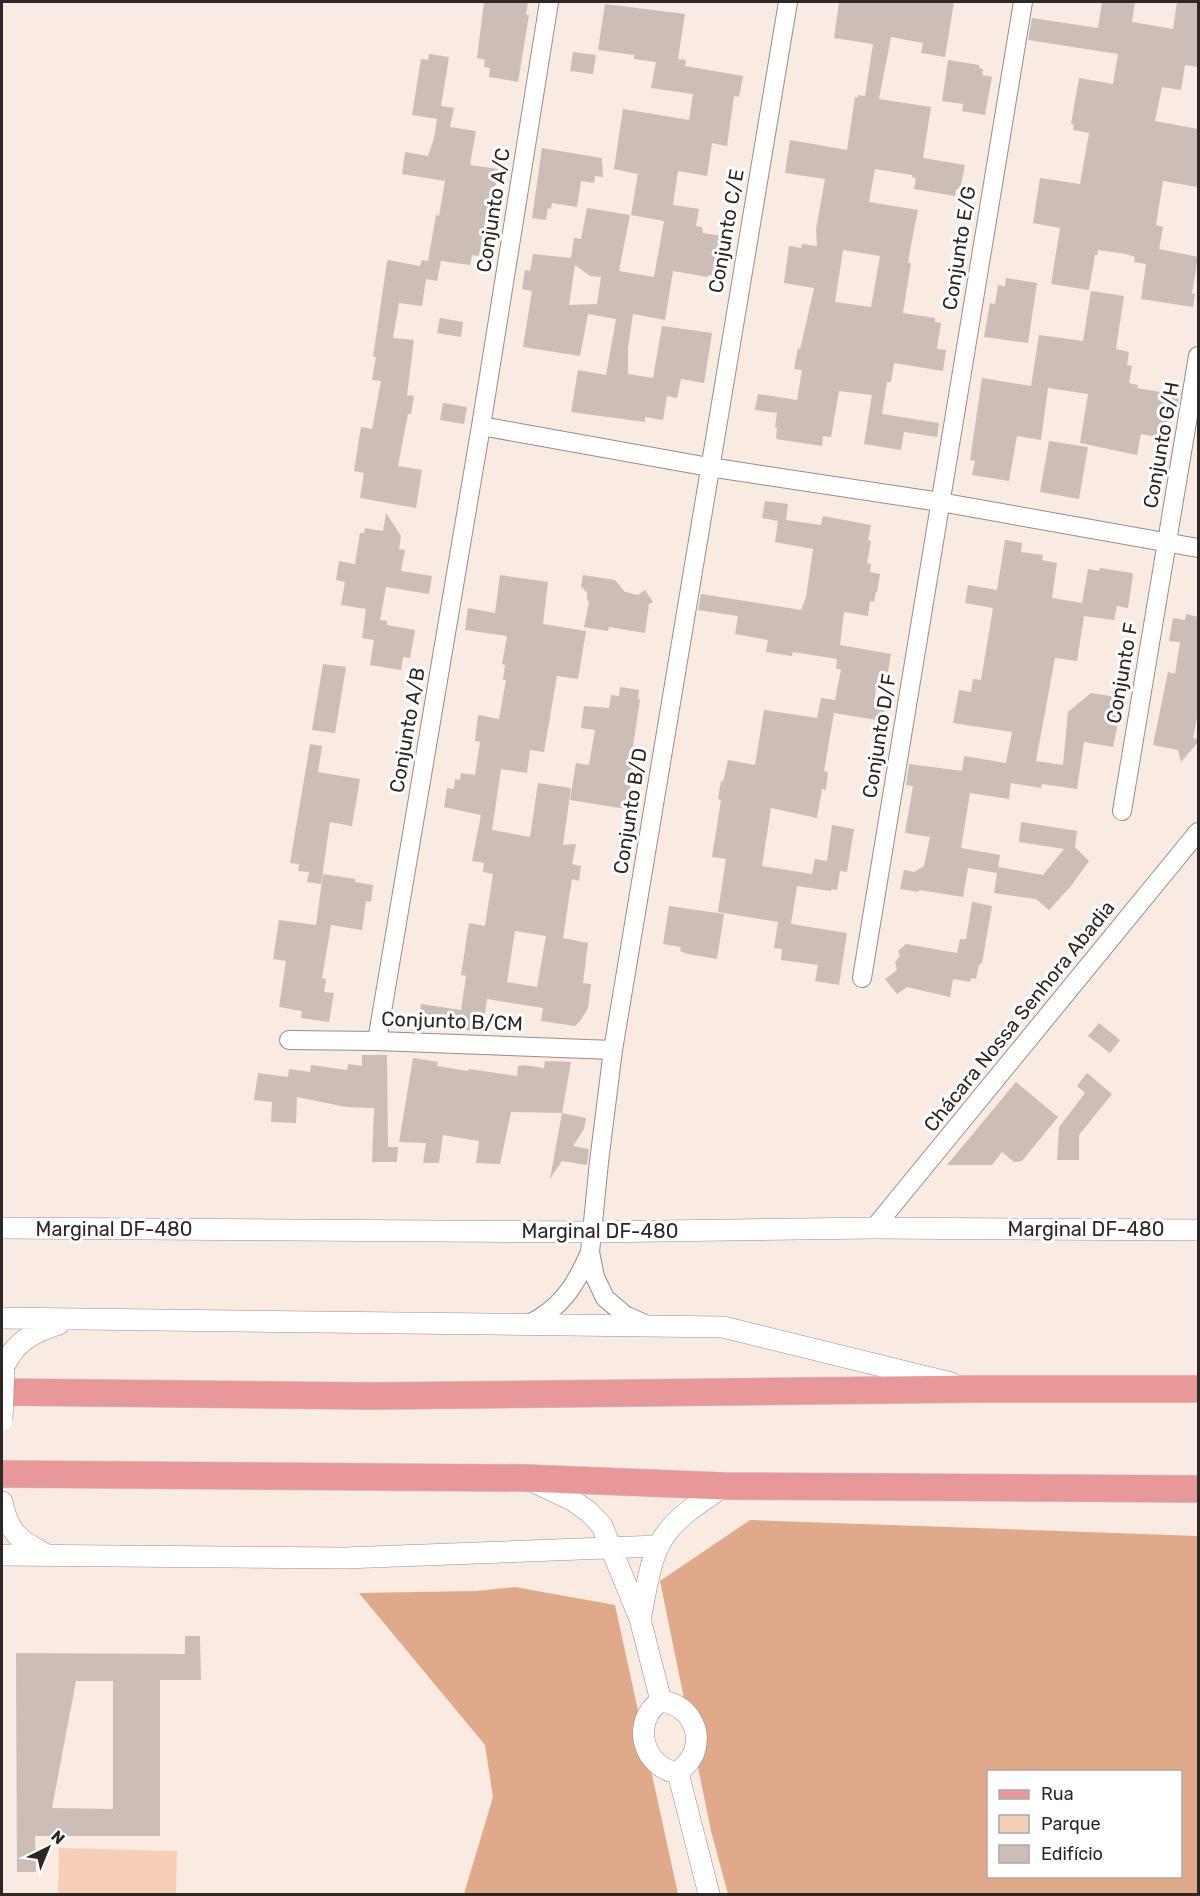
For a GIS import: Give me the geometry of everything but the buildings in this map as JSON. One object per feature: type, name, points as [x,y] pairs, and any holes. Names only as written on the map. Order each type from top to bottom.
[{"type":"main road","points":[[3,1380],[371,1396],[978,1389],[1198,1389]]},
{"type":"main road","points":[[2,1474],[525,1478],[724,1486],[1198,1489]]},
{"type":"street","name":"Conjunto A/C","points":[[482,426],[549,2]]},
{"type":"street","name":"Conjunto C/E","points":[[709,467],[788,2]]},
{"type":"street","name":"Conjunto E/G","points":[[940,502],[1023,2]]},
{"type":"street","name":"Conjunto G/H","points":[[1167,542],[1198,356]]},
{"type":"street","points":[[482,426],[709,467],[940,502],[1198,548]]},
{"type":"street","name":"Conjunto A/B","points":[[377,1041],[482,426]]},
{"type":"street","name":"Conjunto B/D","points":[[591,1242],[614,1050],[709,467]]},
{"type":"street","name":"Conjunto D/F","points":[[861,978],[940,502]]},
{"type":"street","name":"Conjunto F","points":[[1122,811],[1167,542]]},
{"type":"street","name":"Chácara Nossa Senhora Abadia","points":[[874,1228],[1198,832]]},
{"type":"street","name":"Conjunto B/CM","points":[[289,1040],[614,1050]]},
{"type":"street","name":"Marginal DF-480","points":[[2,1228],[591,1242],[874,1228],[1198,1230]]},
{"type":"street","points":[[591,1242],[595,1277],[605,1298],[625,1315],[647,1325]]},
{"type":"street","points":[[526,1326],[551,1311],[567,1296],[578,1279],[591,1242]]},
{"type":"street","points":[[2,1318],[526,1326],[694,1325],[732,1328],[798,1347],[978,1389]]},
{"type":"street","points":[[2,1420],[3,1380],[8,1356],[24,1339],[35,1333],[74,1320]]},
{"type":"street","points":[[525,1478],[572,1500],[589,1512],[602,1526],[640,1619],[661,1701]]},
{"type":"street","points":[[640,1619],[659,1546],[672,1527],[686,1513],[724,1486]]},
{"type":"street","points":[[2,1502],[5,1518],[18,1538],[47,1555]]},
{"type":"street","points":[[2,1555],[345,1558],[659,1546]]},
{"type":"street","points":[[661,1701],[674,1703],[689,1715],[696,1736],[695,1750],[689,1762],[678,1773],[669,1771],[658,1764],[647,1752],[643,1738],[646,1717],[652,1707],[661,1701]]},
{"type":"street","points":[[678,1773],[709,1894]]},
{"type":"green space","points":[[59,1848],[177,1851],[176,1894],[58,1894]]},
{"type":"shaded area","points":[[750,1520],[1198,1536],[1198,1894],[728,1894],[711,1831],[660,1581]]},
{"type":"shaded area","points":[[515,1587],[615,1605],[678,1894],[464,1894],[493,1797],[485,1745],[359,1593],[476,1591]]}]
